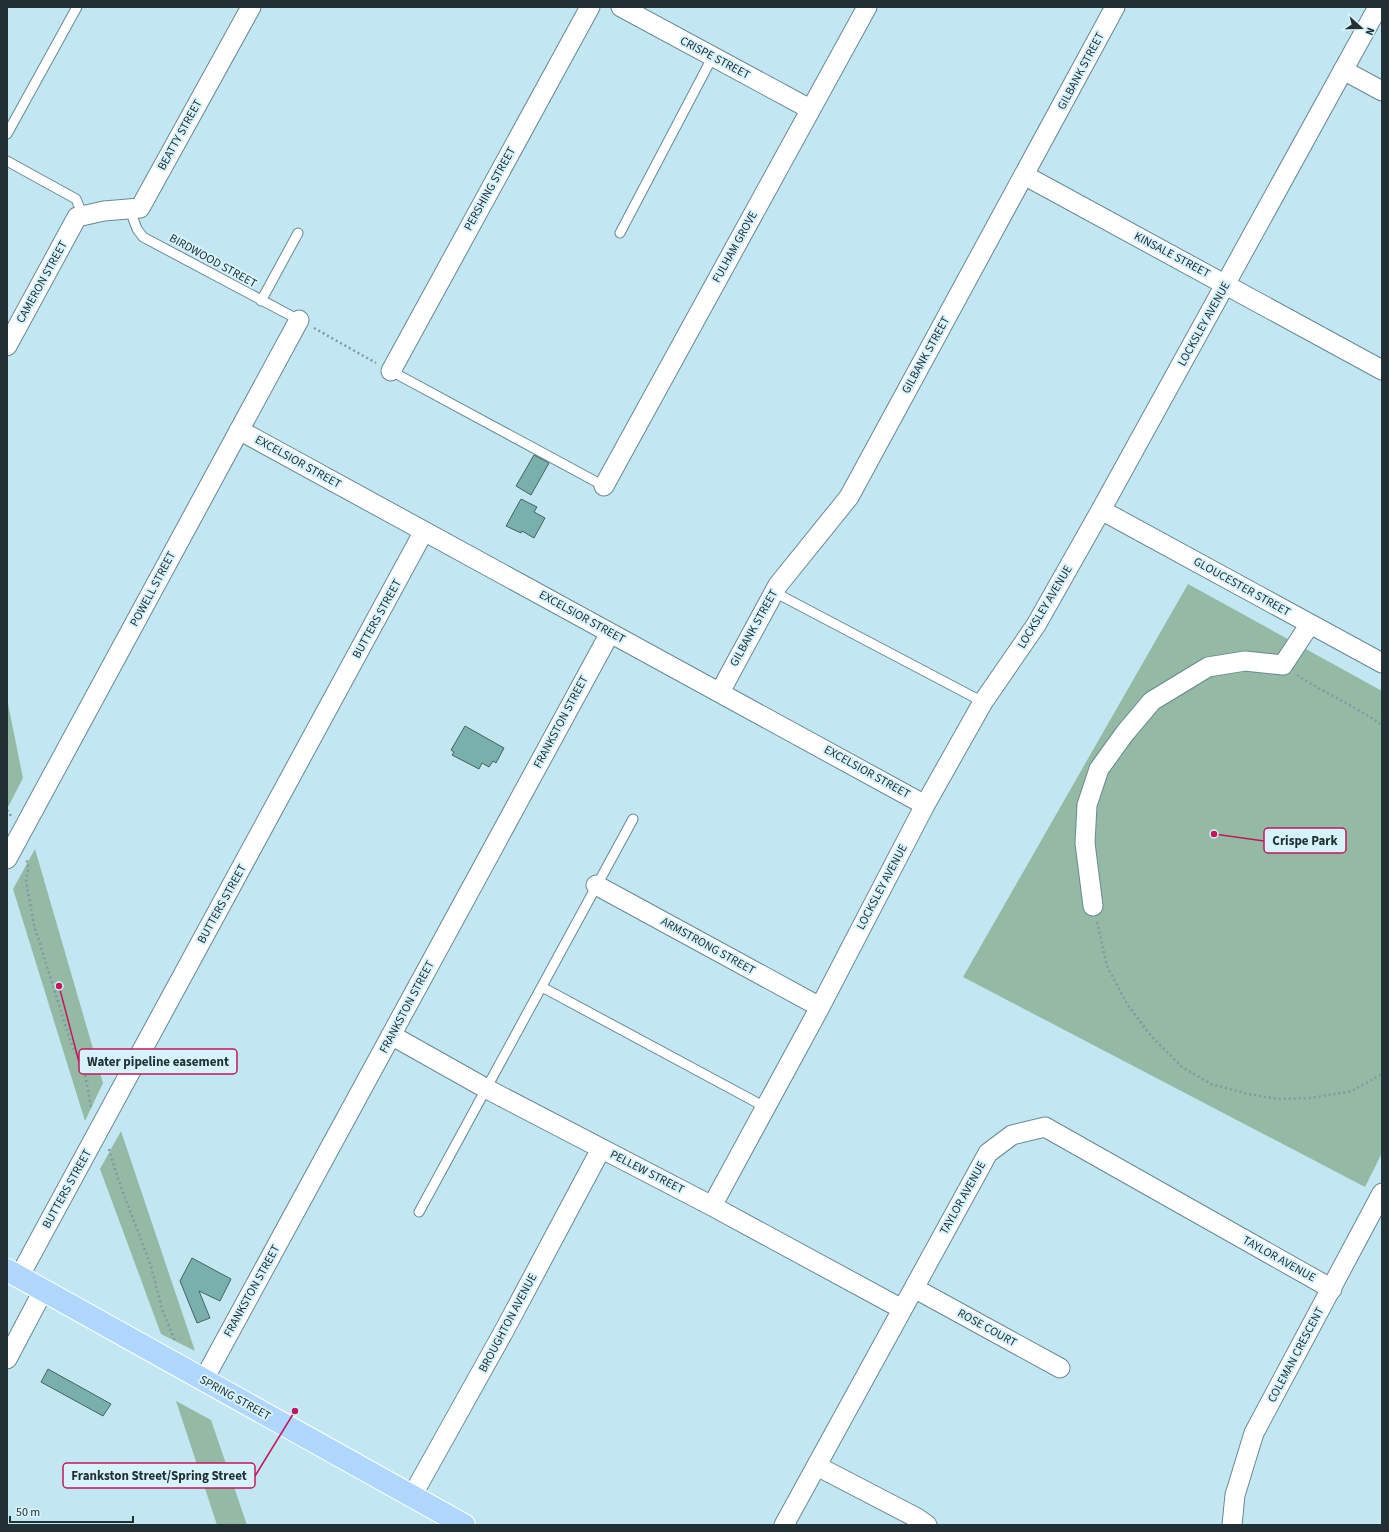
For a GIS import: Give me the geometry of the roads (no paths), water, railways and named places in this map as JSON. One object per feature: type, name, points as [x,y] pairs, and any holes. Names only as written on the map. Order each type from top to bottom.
[{"type":"main road","name":"SPRING STREET","points":[[13,1274],[464,1525]]},
{"type":"street","name":"BEATTY STREET","points":[[130,210],[140,208],[251,7]]},
{"type":"street","name":"PERSHING STREET","points":[[391,371],[590,7]]},
{"type":"street","name":"CRISPE STREET","points":[[620,7],[810,109]]},
{"type":"street","name":"FULHAM GROVE","points":[[604,486],[867,7]]},
{"type":"street","name":"GILBANK STREET","points":[[720,692],[781,581],[849,497],[1115,7]]},
{"type":"street","name":"LOCKSLEY AVENUE","points":[[712,1206],[820,1007],[925,805],[983,702],[1036,625],[1378,7]]},
{"type":"street","points":[[1343,70],[1382,91]]},
{"type":"street","name":"KINSALE STREET","points":[[1024,175],[1382,370]]},
{"type":"street","points":[[80,217],[104,211],[130,210]]},
{"type":"street","name":"CAMERON STREET","points":[[7,346],[80,217]]},
{"type":"street","name":"POWELL STREET","points":[[7,859],[299,320]]},
{"type":"street","name":"EXCELSIOR STREET","points":[[239,430],[925,805]]},
{"type":"street","name":"GLOUCESTER STREET","points":[[1101,510],[1382,664]]},
{"type":"street","name":"BUTTERS STREET","points":[[13,1274],[424,531]]},
{"type":"street","points":[[1093,906],[1085,843],[1087,805],[1099,769],[1125,733],[1152,701],[1208,667],[1245,661],[1283,665],[1310,624]]},
{"type":"street","name":"FRANKSTON STREET","points":[[203,1381],[610,633]]},
{"type":"street","name":"ARMSTRONG STREET","points":[[596,885],[820,1007]]},
{"type":"street","name":"PELLEW STREET","points":[[391,1036],[712,1206],[902,1309]]},
{"type":"street","name":"TAYLOR AVENUE","points":[[784,1525],[988,1153],[1012,1135],[1045,1127],[1332,1288]]},
{"type":"street","name":"BROUGHTON AVENUE","points":[[412,1496],[504,1331],[601,1148]]},
{"type":"street","name":"COLEMAN CRESCENT","points":[[1232,1525],[1235,1495],[1254,1433],[1380,1201]]},
{"type":"street","name":"ROSE COURT","points":[[914,1288],[1060,1368]]},
{"type":"street","points":[[7,1359],[43,1290]]},
{"type":"street","points":[[817,1466],[917,1518],[927,1525]]},
{"type":"lane","points":[[7,134],[77,7]]},
{"type":"lane","points":[[620,233],[713,56]]},
{"type":"lane","points":[[7,161],[76,199],[80,217]]},
{"type":"lane","name":"BIRDWOOD STREET","points":[[130,210],[137,229],[143,237],[299,320]]},
{"type":"lane","points":[[261,301],[298,233]]},
{"type":"lane","points":[[391,371],[604,486]]},
{"type":"lane","points":[[774,592],[983,702]]},
{"type":"lane","points":[[419,1212],[633,819]]},
{"type":"lane","points":[[542,987],[765,1107]]},
{"type":"place","name":"Crispe Park","points":[[1214,834]]},
{"type":"place","name":"Water pipeline easement","points":[[59,986]]},
{"type":"place","name":"Frankston Street/Spring Street","points":[[295,1411]]}]
